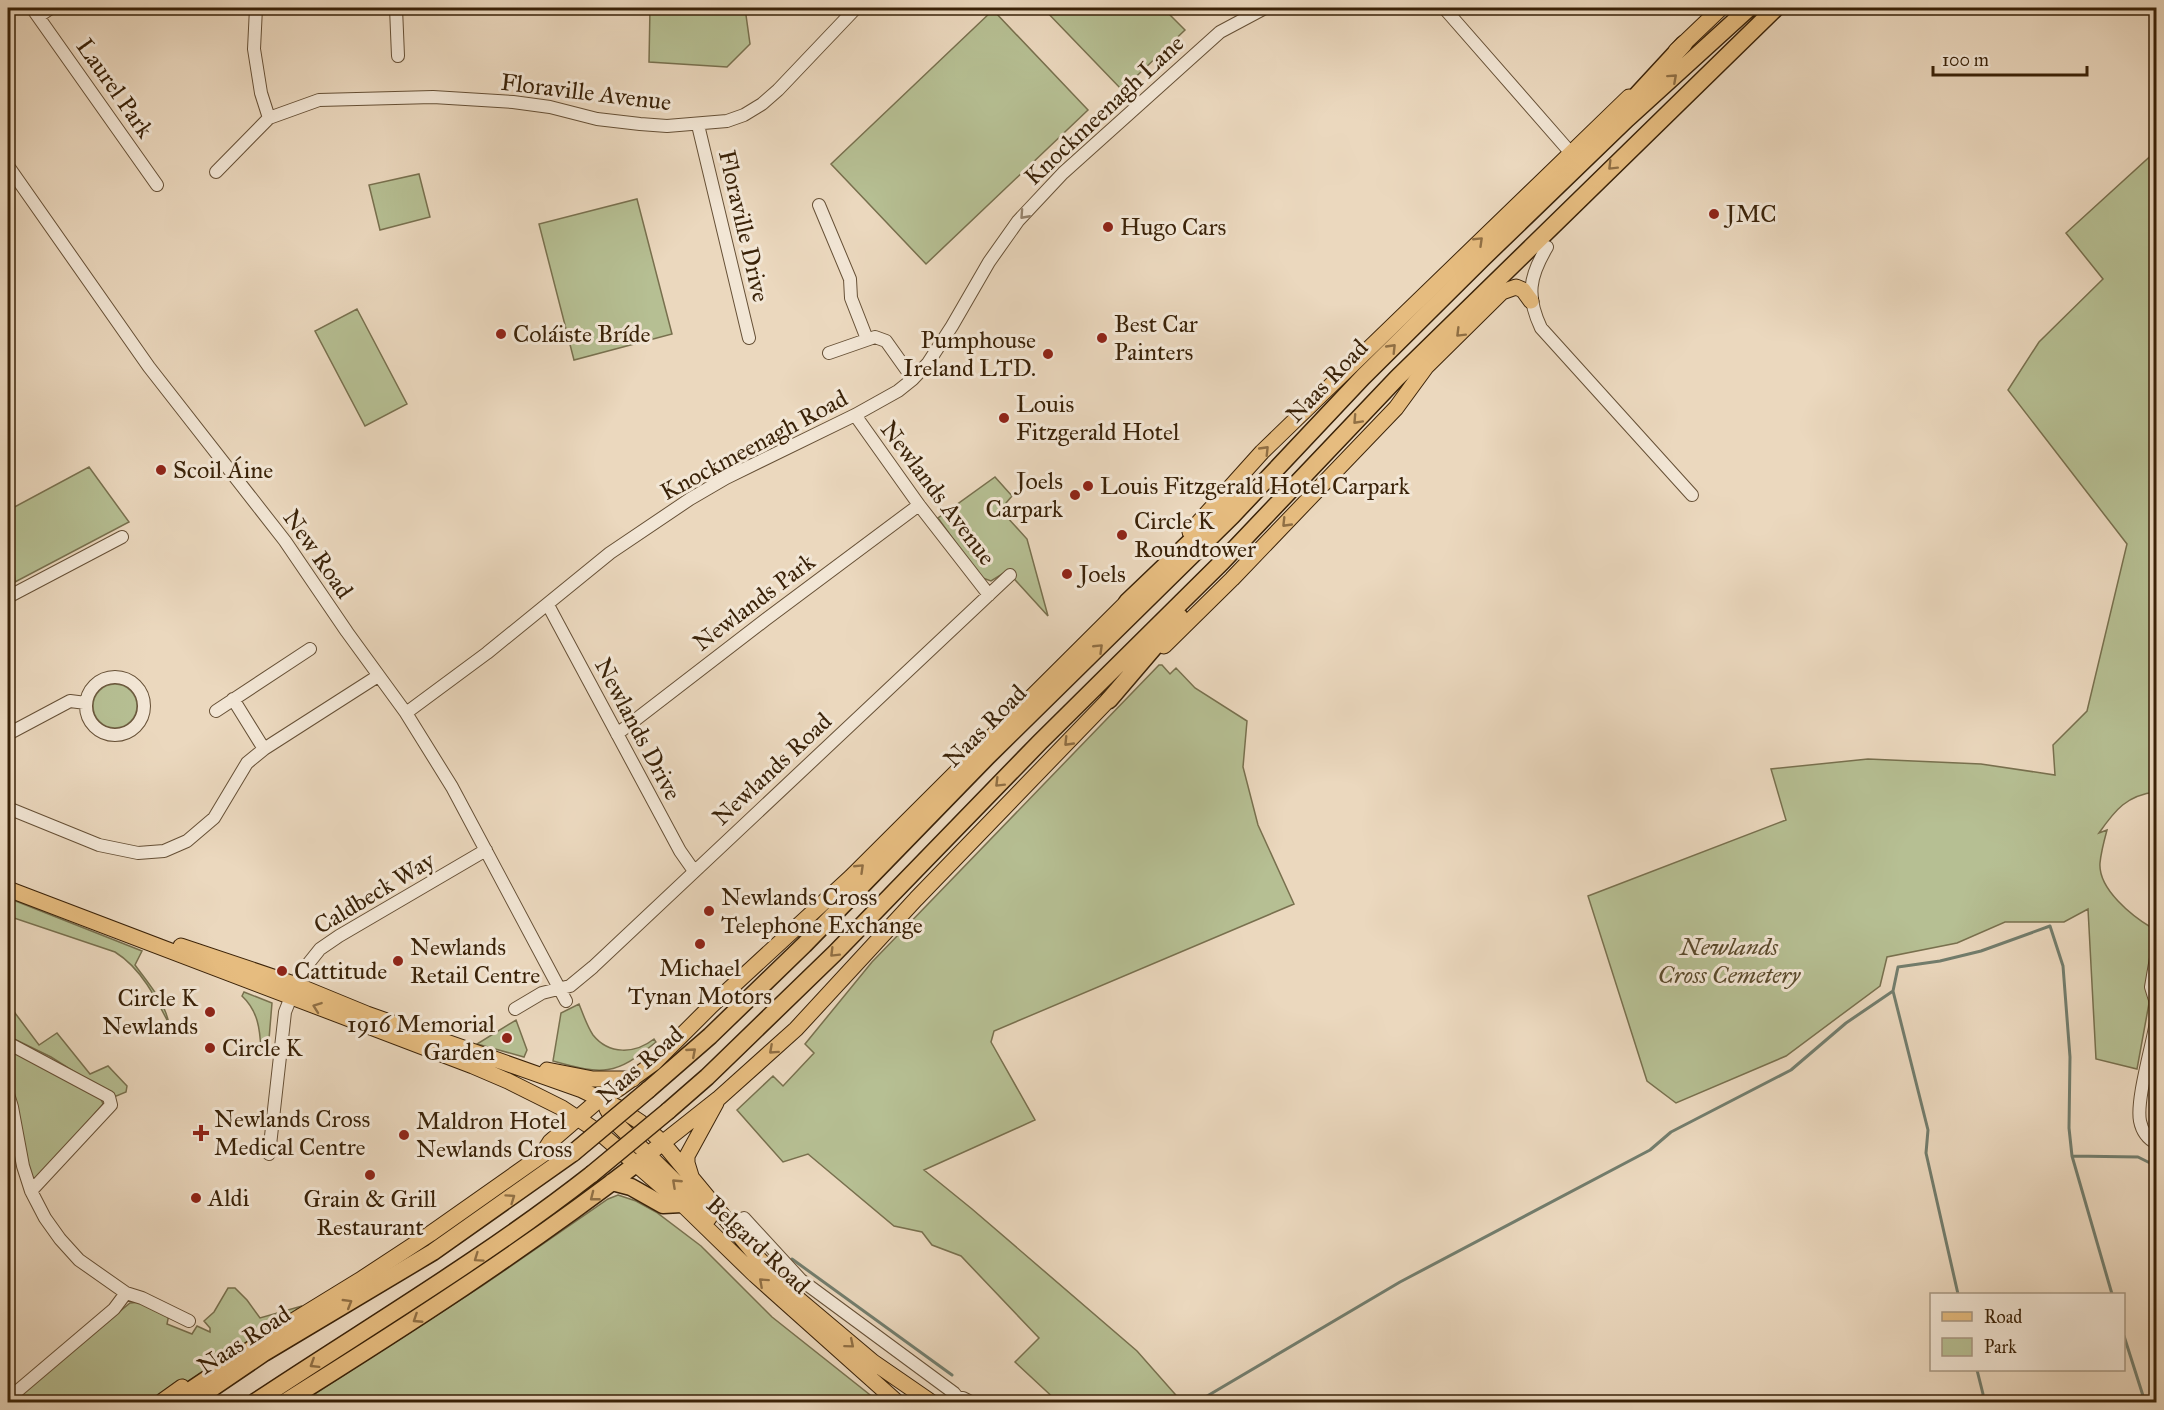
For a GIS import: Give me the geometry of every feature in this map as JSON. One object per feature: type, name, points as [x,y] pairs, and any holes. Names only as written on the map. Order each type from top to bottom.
[{"type":"highway","name":"Naas Road","points":[[255,1402],[461,1270],[549,1208],[668,1111],[732,1053],[1222,562],[1397,378],[1776,8]]},
{"type":"highway","name":"Naas Road","points":[[192,1402],[264,1353],[433,1252],[573,1153],[718,1029],[1224,524],[1433,307],[1627,119],[1748,9]]},
{"type":"highway","points":[[1539,205],[1684,44]]},
{"type":"highway","points":[[1547,247],[1566,212]]},
{"type":"highway","points":[[1127,602],[1219,512],[1322,420]]},
{"type":"highway","points":[[1109,700],[1175,624],[1222,562]]},
{"type":"highway","points":[[285,1402],[470,1284],[561,1222],[641,1160]]},
{"type":"highway","points":[[612,1182],[631,1187],[663,1205],[682,1204]]},
{"type":"highway","points":[[173,1402],[283,1328]]},
{"type":"main road","name":"Naas Road","points":[[582,1120],[609,1104],[618,1089],[654,1063],[711,1006],[850,877],[1127,602],[1262,452],[1721,8]]},
{"type":"main road","points":[[641,1160],[718,1099],[796,1029],[874,943],[1109,700],[1265,545],[1396,408],[1426,367],[1502,292],[1516,287],[1523,290],[1531,301]]},
{"type":"main road","points":[[8,889],[91,920],[122,926],[292,991],[367,1014],[509,1064],[593,1080],[633,1079]]},
{"type":"main road","name":"Belgard Road","points":[[292,991],[473,1066],[550,1102],[582,1120],[641,1160],[682,1204],[741,1260],[897,1402]]},
{"type":"main road","name":"Belgard Road","points":[[509,1064],[609,1104],[640,1122],[662,1142],[758,1258],[797,1298],[873,1362],[931,1402]]},
{"type":"main road","points":[[693,1182],[687,1156],[718,1099]]},
{"type":"main road","points":[[550,1102],[559,1116],[559,1134]]},
{"type":"main road","points":[[609,1104],[609,1115],[641,1160],[687,1193],[713,1222],[741,1260]]},
{"type":"main road","points":[[543,1153],[559,1134],[582,1120]]},
{"type":"main road","points":[[161,1402],[229,1357],[283,1328],[430,1234],[543,1153],[582,1120]]},
{"type":"main road","name":"Belgard Road","points":[[873,1362],[881,1375],[914,1402]]},
{"type":"street","name":"Laurel Park","points":[[51,8],[35,12],[157,185]]},
{"type":"street","points":[[256,8],[254,49],[261,93],[269,118]]},
{"type":"street","points":[[396,8],[398,56]]},
{"type":"street","name":"Floraville Avenue","points":[[216,172],[269,118],[319,100],[433,97],[550,107],[597,119],[640,124],[667,126],[727,121],[762,104],[778,90],[856,8]]},
{"type":"street","name":"Knockmeenagh Lane","points":[[981,278],[989,262],[1018,220],[1063,173],[1220,32],[1264,8]]},
{"type":"street","points":[[1444,8],[1570,153]]},
{"type":"street","name":"Floraville Drive","points":[[698,124],[749,338]]},
{"type":"street","name":"New Road","points":[[8,166],[149,367],[285,541],[406,713],[430,749],[566,1001]]},
{"type":"street","points":[[819,206],[850,279],[851,298],[867,339]]},
{"type":"street","points":[[1547,247],[1537,264],[1531,301],[1541,328],[1692,495]]},
{"type":"street","name":"Knockmeenagh Road","points":[[406,713],[548,605],[567,587],[610,554],[690,499],[726,478],[855,415],[898,391],[928,363],[981,278]]},
{"type":"street","points":[[829,353],[875,337],[886,341],[913,379]]},
{"type":"street","name":"Newlands Avenue","points":[[855,415],[919,505],[989,595]]},
{"type":"street","name":"Newlands Park","points":[[617,734],[919,505]]},
{"type":"street","points":[[8,597],[122,537]]},
{"type":"street","name":"Newlands Road","points":[[515,1009],[542,993],[570,986],[593,967],[1010,575]]},
{"type":"street","name":"Newlands Drive","points":[[548,605],[680,851],[694,871]]},
{"type":"street","points":[[216,711],[310,649]]},
{"type":"street","points":[[8,808],[99,845],[138,853],[164,851],[187,841],[214,818],[247,763],[264,749],[378,676]]},
{"type":"street","points":[[110,678],[119,678],[128,681],[141,694],[143,712],[140,720],[128,732],[111,735],[95,727],[87,713],[87,703],[94,687],[110,678]]},
{"type":"street","points":[[233,699],[264,749]]},
{"type":"street","points":[[8,734],[70,701],[87,703]]},
{"type":"street","name":"Caldbeck Way","points":[[292,991],[305,966],[320,949],[363,921],[486,850]]},
{"type":"street","points":[[2157,958],[2151,987],[2157,1003]]},
{"type":"street","points":[[269,1154],[284,1021],[292,991]]},
{"type":"street","points":[[2157,1022],[2139,1109],[2140,1125],[2148,1139],[2157,1143]]},
{"type":"street","points":[[8,1043],[109,1097],[111,1105],[31,1191]]},
{"type":"street","points":[[8,1094],[23,1166],[31,1191],[45,1218],[79,1260],[126,1293],[142,1298],[189,1321]]},
{"type":"street","name":"Belgard Road","points":[[744,1218],[801,1280],[954,1393],[956,1400],[963,1398],[971,1402]]},
{"type":"street","points":[[8,1399],[114,1309],[126,1293]]},
{"type":"green space","points":[[650,8],[745,8],[750,44],[727,67],[649,62]]},
{"type":"green space","points":[[1043,8],[1163,8],[1185,30],[1122,90]]},
{"type":"green space","points":[[993,10],[1088,110],[926,264],[831,164]]},
{"type":"green space","name":"Newlands Cross Cemetery","points":[[2156,151],[2156,792],[2129,800],[2111,817],[2099,833],[2107,830],[2100,863],[2104,882],[2126,909],[2152,928],[2156,937],[2156,965],[2137,1069],[2096,1059],[2088,909],[2064,922],[2005,922],[1957,943],[1887,957],[1880,986],[1786,1056],[1676,1103],[1647,1081],[1588,896],[1786,820],[1771,769],[1868,759],[1981,764],[2055,775],[2053,745],[2087,711],[2127,544],[2008,390],[2039,342],[2103,279],[2066,233]]},
{"type":"green space","points":[[419,174],[430,217],[380,230],[369,185]]},
{"type":"green space","points":[[637,199],[672,334],[574,360],[539,224]]},
{"type":"green space","points":[[357,309],[407,404],[365,426],[315,331]]},
{"type":"green space","points":[[89,467],[129,522],[15,582],[9,510]]},
{"type":"green space","points":[[995,477],[1012,496],[1006,503],[1012,510],[1006,516],[1027,539],[1048,616],[1007,571],[991,581],[980,577],[938,518]]},
{"type":"green space","points":[[1159,665],[1162,665],[1170,674],[1176,668],[1195,688],[1247,721],[1243,767],[1258,825],[1294,904],[994,1031],[991,1042],[1035,1120],[924,1170],[1137,1351],[1182,1402],[1058,1402],[1015,1362],[1039,1338],[961,1256],[932,1245],[922,1232],[894,1226],[808,1154],[783,1162],[737,1110],[773,1076],[783,1086],[814,1053],[805,1044],[872,962]]},
{"type":"green space","points":[[115,684],[124,685],[131,690],[136,697],[136,715],[131,722],[124,727],[115,728],[106,727],[99,722],[94,715],[93,706],[94,697],[99,690],[106,685]]},
{"type":"green space","points":[[8,898],[142,951],[135,965],[160,1000],[169,1024],[147,984],[133,966],[115,952],[8,916]]},
{"type":"green space","points":[[244,992],[272,1003],[268,1051],[261,1050],[257,1021],[252,1008],[242,996]]},
{"type":"green space","points":[[579,1004],[593,1035],[607,1046],[614,1049],[631,1050],[654,1039],[656,1042],[619,1067],[584,1069],[553,1061],[561,1013]]},
{"type":"green space","points":[[12,1009],[39,1045],[57,1033],[90,1074],[108,1066],[127,1086],[126,1092],[114,1097],[51,1057],[8,1036],[8,1012]]},
{"type":"green space","points":[[516,1020],[527,1050],[524,1057],[477,1044]]},
{"type":"green space","points":[[8,1047],[100,1096],[103,1104],[32,1185],[8,1083]]},
{"type":"green space","points":[[618,1195],[636,1201],[656,1212],[701,1246],[772,1317],[879,1402],[302,1402],[482,1286],[608,1199]]},
{"type":"green space","points":[[228,1288],[235,1288],[260,1318],[302,1306],[157,1402],[10,1402],[130,1303],[140,1302],[169,1314],[167,1324],[192,1334],[197,1326],[210,1332],[210,1328],[204,1321],[214,1312]]},
{"type":"waterway","points":[[1958,1293],[1926,1153],[1928,1130],[1893,991],[1898,967],[1940,961],[1981,951],[2050,926],[2063,966],[2070,1057],[2069,1128],[2072,1156],[2138,1157],[2156,1166]]},
{"type":"waterway","points":[[1197,1402],[1400,1282],[1650,1150],[1671,1132],[1791,1070],[1846,1023],[1893,991]]},
{"type":"waterway","points":[[2072,1156],[2112,1293]]},
{"type":"waterway","points":[[792,1259],[952,1375]]},
{"type":"waterway","points":[[2125,1339],[2145,1402]]},
{"type":"waterway","points":[[1977,1371],[1983,1394],[1982,1402]]},
{"type":"place","name":"JMC","points":[[1714,214]]},
{"type":"place","name":"Hugo Cars","points":[[1108,227]]},
{"type":"place","name":"Coláiste Bríde","points":[[501,334]]},
{"type":"place","name":"Best Car Painters","points":[[1102,338]]},
{"type":"place","name":"Pumphouse Ireland LTD.","points":[[1048,354]]},
{"type":"place","name":"Louis Fitzgerald Hotel","points":[[1004,418]]},
{"type":"place","name":"Scoil Áine","points":[[161,470]]},
{"type":"place","name":"Louis Fitzgerald Hotel Carpark","points":[[1088,486]]},
{"type":"place","name":"Joels Carpark","points":[[1075,495]]},
{"type":"place","name":"Circle K Roundtower","points":[[1122,535]]},
{"type":"place","name":"Joels","points":[[1067,574]]},
{"type":"place","name":"Newlands Cross Telephone Exchange","points":[[709,911]]},
{"type":"place","name":"Michael Tynan Motors","points":[[700,944]]},
{"type":"place","name":"Newlands Retail Centre","points":[[398,961]]},
{"type":"place","name":"Cattitude","points":[[282,971]]},
{"type":"place","name":"Circle K Newlands","points":[[210,1012]]},
{"type":"place","name":"1916 Memorial Garden","points":[[507,1038]]},
{"type":"place","name":"Circle K","points":[[210,1048]]},
{"type":"place","name":"Newlands Cross Medical Centre","points":[[201,1133]]},
{"type":"place","name":"Maldron Hotel Newlands Cross","points":[[404,1135]]},
{"type":"place","name":"Grain & Grill Restaurant","points":[[370,1175]]},
{"type":"place","name":"Aldi","points":[[196,1198]]}]
